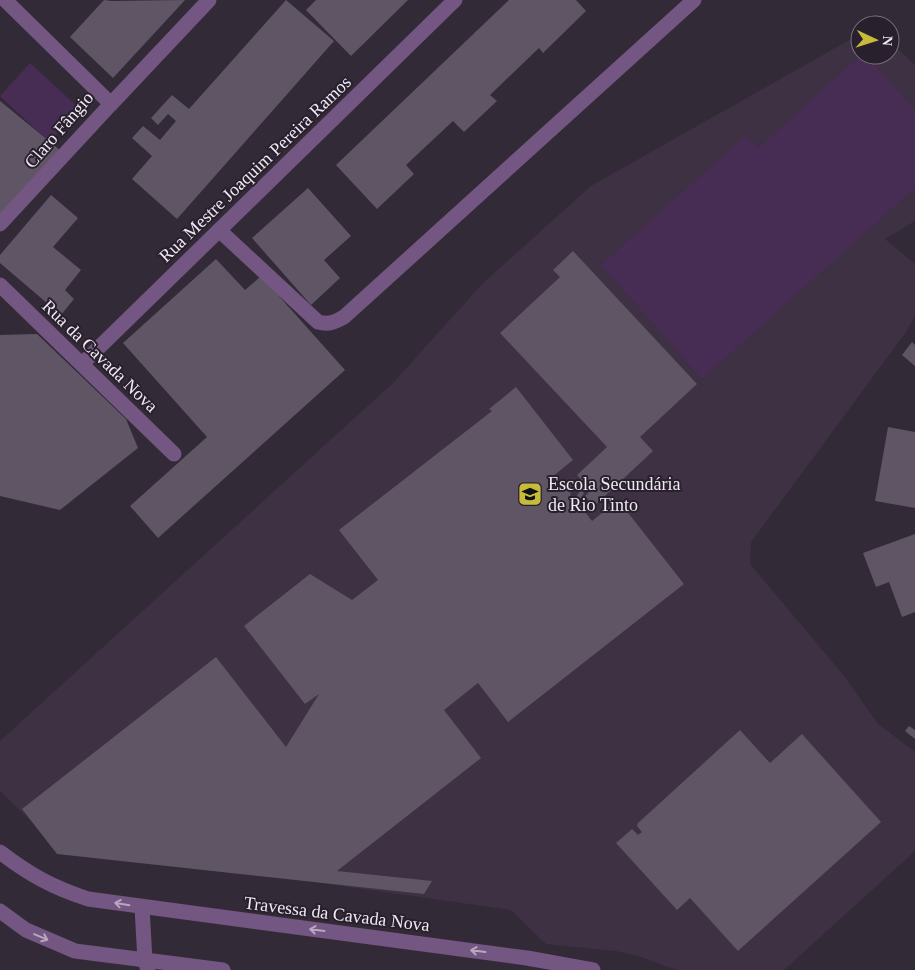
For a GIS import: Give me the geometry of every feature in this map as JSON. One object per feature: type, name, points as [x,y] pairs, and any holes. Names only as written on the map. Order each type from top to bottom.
[{"type":"street","name":"Claro Fângio","points":[[0,224],[111,104],[5,0]]},
{"type":"street","points":[[111,104],[208,0]]},
{"type":"street","points":[[219,230],[318,322],[327,324],[335,322],[351,310],[694,0]]},
{"type":"street","name":"Rua Mestre Joaquim Pereira Ramos","points":[[82,364],[454,1]]},
{"type":"street","name":"Rua da Cavada Nova","points":[[0,285],[174,454]]},
{"type":"street","name":"Travessa da Cavada Nova","points":[[0,852],[52,887],[88,899],[526,964],[593,970]]},
{"type":"street","points":[[142,907],[147,965]]},
{"type":"street","points":[[0,910],[26,930],[74,951],[147,965],[223,970]]},
{"type":"shaded area","name":"Escola Secundária de Rio Tinto","points":[[850,40],[850,65],[900,65],[900,51],[915,65],[915,221],[885,239],[915,264],[915,316],[906,332],[751,542],[750,564],[844,676],[878,724],[915,752],[915,851],[784,970],[677,970],[638,956],[616,951],[546,944],[511,910],[223,869],[52,841],[0,791],[0,741],[393,383],[482,284],[591,186]]},
{"type":"shaded area","points":[[30,63],[80,109],[49,142],[0,96]]},
{"type":"shaded area","points":[[850,65],[875,65],[915,110],[915,188],[702,379],[601,265],[746,135],[758,148]]},
{"type":"building","points":[[104,0],[185,0],[113,78],[70,37]]},
{"type":"building","points":[[286,0],[334,41],[177,219],[132,179],[152,156],[132,138],[143,126],[160,140],[176,121],[168,114],[158,125],[151,118],[172,95],[189,109]]},
{"type":"building","points":[[316,0],[408,0],[351,56],[306,10]]},
{"type":"building","points":[[509,0],[576,0],[586,11],[543,53],[539,48],[490,95],[497,101],[464,132],[453,121],[406,165],[414,174],[377,209],[336,165]]},
{"type":"building","points":[[0,101],[61,151],[0,224]]},
{"type":"building","points":[[308,188],[351,236],[324,260],[340,278],[311,305],[252,238]]},
{"type":"building","points":[[51,195],[78,218],[53,247],[81,270],[65,290],[74,299],[61,315],[0,263],[0,255]]},
{"type":"building","points":[[573,251],[697,384],[640,437],[653,451],[594,506],[585,496],[591,490],[577,475],[607,447],[500,333],[560,277],[553,270]]},
{"type":"building","points":[[216,259],[245,290],[261,276],[345,370],[158,538],[130,506],[207,437],[123,343]]},
{"type":"building","points":[[37,334],[126,419],[138,448],[60,510],[0,496],[0,335]]},
{"type":"building","points":[[912,342],[915,345],[915,366],[902,355]]},
{"type":"building","points":[[516,387],[573,460],[552,477],[561,487],[572,478],[569,509],[581,489],[584,493],[578,503],[592,521],[618,500],[684,584],[508,722],[478,683],[444,710],[481,758],[337,871],[432,881],[424,894],[57,854],[22,809],[216,657],[286,747],[319,694],[305,704],[244,626],[310,574],[352,600],[378,580],[339,530],[492,411],[489,409]]},
{"type":"building","points":[[888,427],[915,432],[915,508],[875,501]]},
{"type":"building","points":[[915,534],[915,612],[902,617],[889,582],[876,587],[863,553]]},
{"type":"building","points":[[909,726],[915,730],[915,739],[905,731]]},
{"type":"building","points":[[740,730],[770,763],[802,734],[881,822],[738,951],[690,898],[677,910],[616,843],[632,829],[638,835],[642,832],[637,826],[638,823]]},
{"type":"place","name":"Escola Secundária de Rio Tinto","points":[[530,494]]}]
